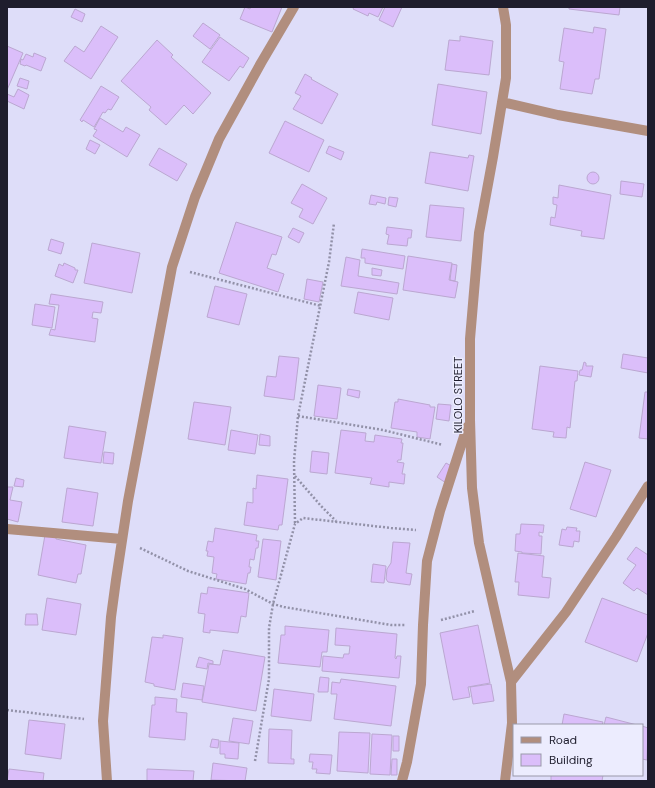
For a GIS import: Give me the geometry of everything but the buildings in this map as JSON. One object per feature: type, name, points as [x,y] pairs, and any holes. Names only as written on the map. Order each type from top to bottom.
[{"type":"street","points":[[107,781],[103,721],[111,617],[122,539],[172,267],[194,198],[219,139],[294,7]]},
{"type":"street","name":"KILOLO STREET","points":[[503,7],[507,41],[506,78],[479,233],[470,339],[470,420],[473,496],[479,543],[511,682],[512,723],[505,781]]},
{"type":"street","points":[[502,102],[558,115],[648,131]]},
{"type":"street","points":[[402,781],[407,762],[421,684],[427,561],[470,420]]},
{"type":"street","points":[[511,682],[566,612],[648,486]]},
{"type":"street","points":[[7,529],[122,539]]},
{"type":"path","points":[[255,761],[268,679],[269,628],[273,604],[295,524],[294,461],[298,416],[330,262],[334,223]]},
{"type":"path","points":[[172,267],[321,306]]},
{"type":"path","points":[[298,416],[383,430],[460,449]]},
{"type":"path","points":[[294,475],[337,522]]},
{"type":"path","points":[[295,524],[303,518],[391,528],[435,531]]},
{"type":"path","points":[[122,539],[188,571],[245,589],[273,604],[284,608],[391,625],[423,625],[493,606]]},
{"type":"path","points":[[7,710],[103,721]]}]
